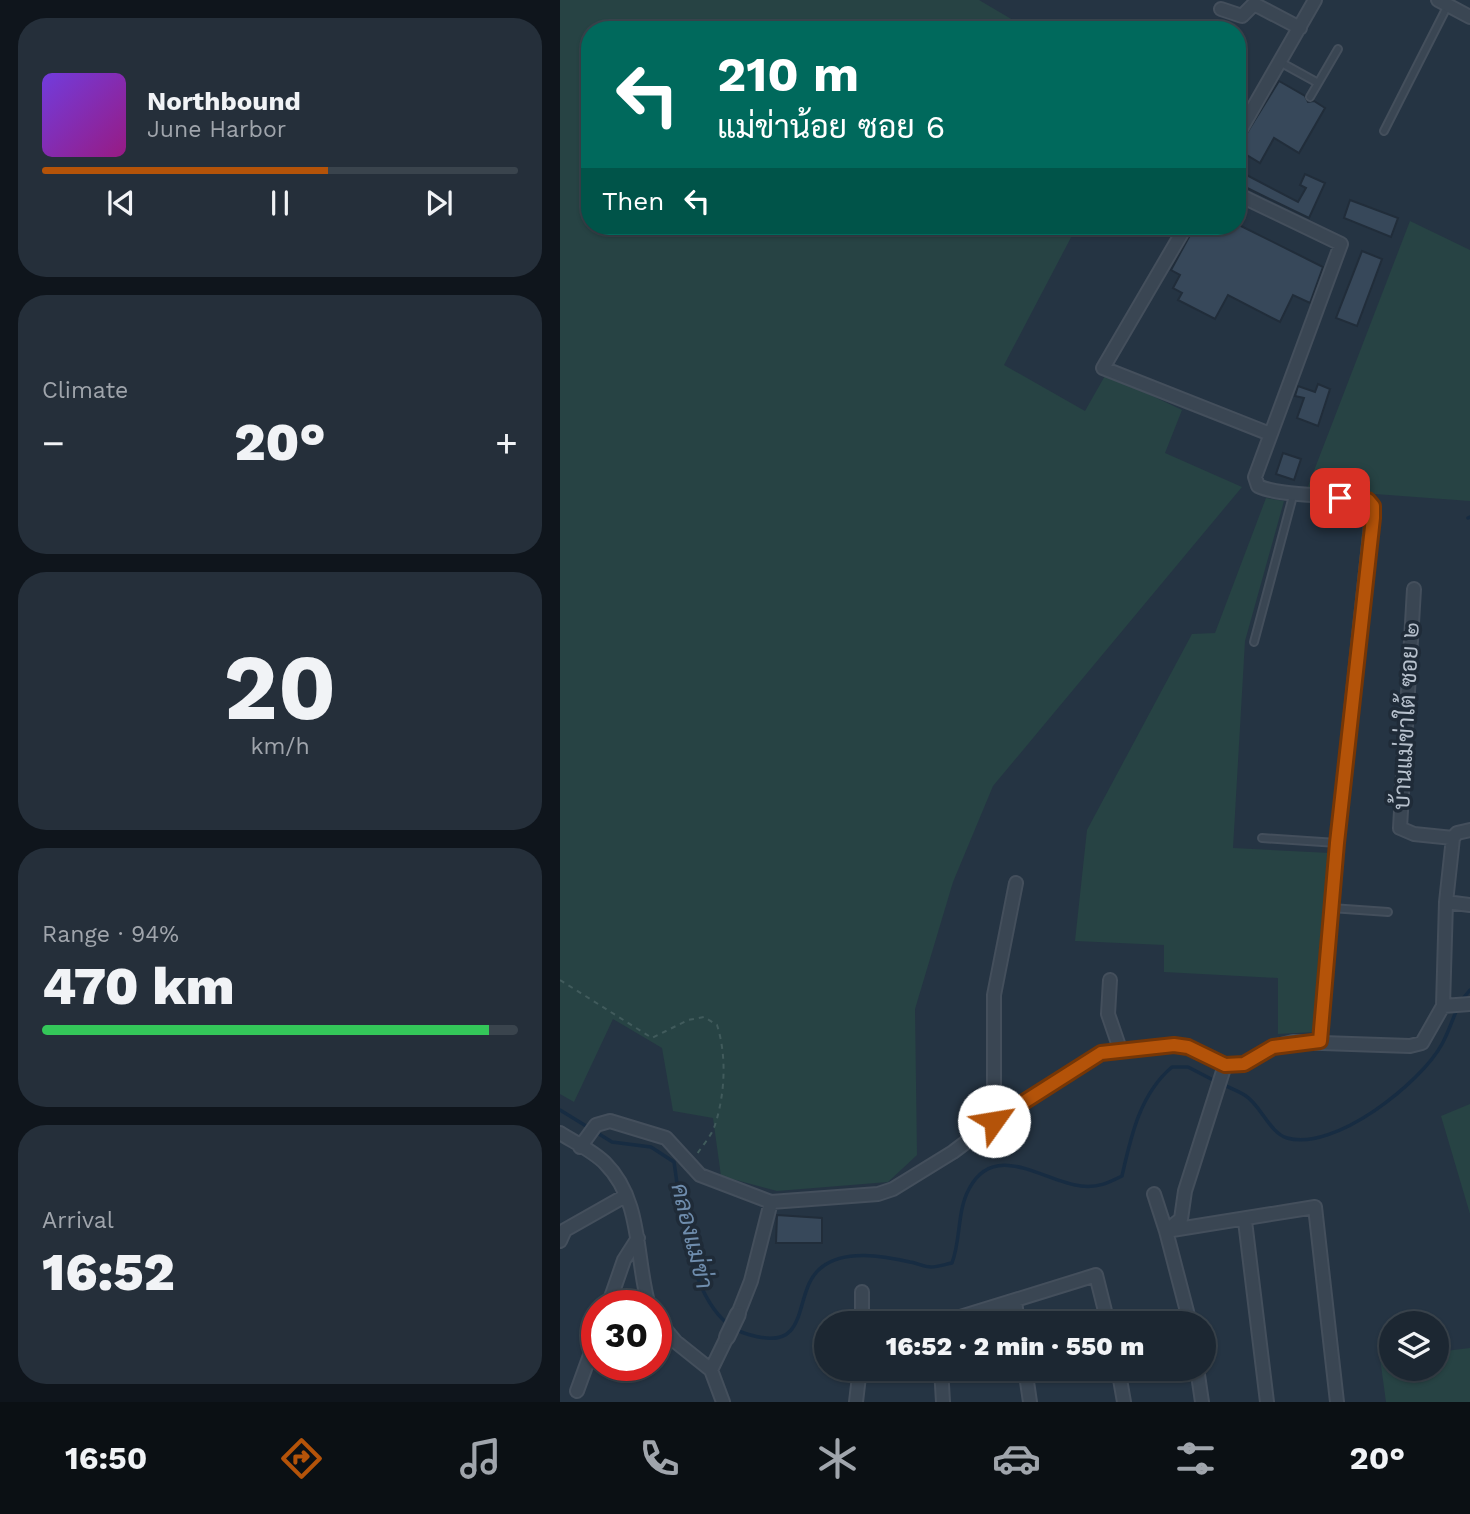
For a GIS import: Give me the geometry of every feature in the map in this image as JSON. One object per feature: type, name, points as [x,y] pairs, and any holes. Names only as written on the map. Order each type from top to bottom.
[{"type":"street","points":[[1246,121],[1315,0]]},
{"type":"street","points":[[1442,2],[1470,17]]},
{"type":"street","points":[[1222,9],[1242,16],[1254,4],[1300,28]]},
{"type":"street","points":[[1246,198],[1341,244],[1255,477],[1258,486],[1269,492],[1293,496],[1363,499],[1373,506],[1373,526],[1337,843],[1320,1041]]},
{"type":"street","points":[[1180,235],[1104,368],[1270,434]]},
{"type":"street","name":"บ้านแม่ข่าใต้ ซอย ๒","points":[[1414,589],[1400,828],[1414,834],[1453,838]]},
{"type":"street","points":[[580,1147],[596,1125],[610,1121],[666,1138],[700,1175],[771,1202],[878,1194],[893,1189],[953,1152],[994,1121],[1101,1053],[1174,1045],[1188,1047],[1224,1069],[1244,1064],[1273,1047],[1293,1042],[1410,1046],[1422,1043],[1447,1006],[1446,902],[1453,838],[1470,830]]},
{"type":"street","points":[[994,1121],[994,995],[1016,883]]},
{"type":"street","points":[[1446,902],[1470,905]]},
{"type":"street","points":[[1110,980],[1108,1014],[1121,1049]]},
{"type":"street","points":[[1447,1006],[1469,1004]]},
{"type":"street","points":[[1166,1231],[1181,1219],[1185,1191],[1224,1069]]},
{"type":"street","points":[[560,1133],[605,1163],[631,1207],[644,1290]]},
{"type":"street","points":[[1154,1194],[1187,1311]]},
{"type":"street","points":[[560,1241],[565,1230],[625,1196]]},
{"type":"street","points":[[711,1370],[751,1280],[771,1202]]},
{"type":"street","points":[[1166,1231],[1245,1221],[1315,1208],[1337,1402]]},
{"type":"street","points":[[1245,1221],[1267,1402]]},
{"type":"street","points":[[614,1290],[624,1260],[638,1238]]},
{"type":"street","points":[[981,1311],[1096,1275],[1105,1311]]},
{"type":"street","points":[[862,1292],[863,1311]]},
{"type":"street","points":[[1015,1301],[1016,1311]]},
{"type":"street","points":[[672,1336],[711,1370],[723,1402]]},
{"type":"street","points":[[576,1391],[581,1378]]},
{"type":"street","points":[[856,1402],[858,1381]]},
{"type":"street","points":[[942,1381],[943,1402]]},
{"type":"street","points":[[1027,1381],[1030,1402]]},
{"type":"street","points":[[1120,1381],[1124,1402]]},
{"type":"street","points":[[1199,1381],[1202,1402]]},
{"type":"lane","points":[[1384,131],[1442,2]]},
{"type":"lane","points":[[1310,97],[1338,49]]},
{"type":"lane","points":[[1280,62],[1318,83]]},
{"type":"lane","points":[[1254,642],[1293,496]]},
{"type":"lane","points":[[1262,838],[1337,843]]},
{"type":"lane","points":[[1331,908],[1388,912]]},
{"type":"path","points":[[560,980],[652,1038],[688,1020],[704,1017],[717,1025],[723,1046],[722,1086],[715,1128],[689,1162]]},
{"type":"green space","points":[[560,0],[979,0],[1015,21],[581,21],[581,235],[1072,235],[1004,365],[1085,411],[1106,374],[1182,410],[1165,453],[1242,487],[993,786],[953,882],[915,1009],[917,1155],[888,1182],[777,1191],[721,1176],[713,1118],[673,1111],[662,1048],[613,1019],[574,1102],[560,1094]]},
{"type":"green space","points":[[1410,221],[1470,250],[1470,501],[1307,489]]},
{"type":"green space","points":[[1266,498],[1284,501],[1245,641],[1233,848],[1330,853],[1316,1032],[1278,1034],[1278,978],[1164,972],[1164,945],[1075,941],[1087,830],[1192,634],[1215,633]]},
{"type":"green space","points":[[1470,1104],[1470,1214],[1441,1116]]},
{"type":"green space","points":[[1470,1348],[1470,1402],[1386,1402],[1383,1381],[1449,1381],[1449,1351]]},
{"type":"building","points":[[1279,81],[1305,96],[1308,102],[1314,101],[1325,108],[1299,153],[1274,138],[1260,163],[1246,154],[1246,134]]},
{"type":"building","points":[[1305,174],[1325,183],[1309,218],[1246,187],[1246,175],[1298,202],[1306,188],[1300,185]]},
{"type":"building","points":[[1350,200],[1398,218],[1391,237],[1344,218]]},
{"type":"building","points":[[1246,228],[1323,267],[1310,303],[1293,295],[1280,322],[1228,295],[1215,319],[1178,300],[1182,293],[1173,288],[1180,275],[1171,270],[1190,235],[1246,235]]},
{"type":"building","points":[[1362,251],[1382,259],[1357,326],[1336,318]]},
{"type":"building","points":[[1318,384],[1330,389],[1318,426],[1297,418],[1304,398],[1295,396],[1298,386],[1315,392]]},
{"type":"building","points":[[1283,453],[1301,459],[1294,480],[1276,474]]},
{"type":"building","points":[[777,1215],[822,1218],[822,1243],[776,1243]]},
{"type":"waterway","name":"คลองแม่ข่า","points":[[1460,1002],[1470,990]]},
{"type":"waterway","name":"คลองแม่ข่า","points":[[1222,1084],[1251,1100],[1276,1131],[1287,1138],[1306,1140],[1328,1135],[1374,1111],[1416,1077],[1442,1044],[1457,1009]]},
{"type":"waterway","name":"คลองแม่ข่า","points":[[734,1328],[759,1337],[776,1338],[787,1334],[794,1325],[813,1277],[831,1261],[864,1255],[931,1267],[952,1263],[965,1198],[980,1174],[993,1167],[1007,1165],[1022,1168],[1081,1186],[1103,1184],[1122,1176],[1138,1117],[1161,1078],[1172,1067],[1188,1067],[1215,1081]]},
{"type":"waterway","name":"คลองแม่ข่า","points":[[560,1110],[612,1142],[651,1147],[674,1162],[695,1271],[714,1310],[728,1324]]},
{"type":"route","points":[[994,1121],[1101,1053],[1174,1045],[1188,1047],[1225,1065],[1244,1064],[1273,1047],[1293,1042],[1320,1041],[1337,843],[1373,526],[1372,503],[1363,499],[1340,498]]}]
